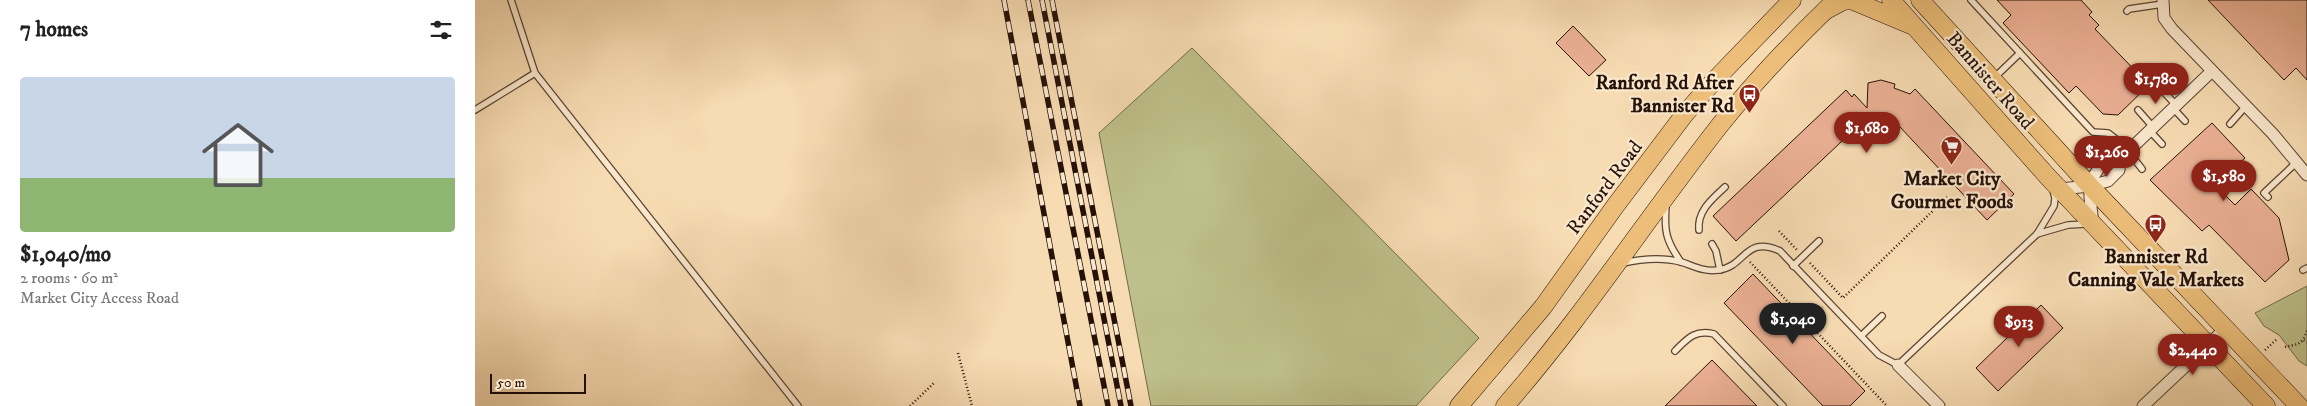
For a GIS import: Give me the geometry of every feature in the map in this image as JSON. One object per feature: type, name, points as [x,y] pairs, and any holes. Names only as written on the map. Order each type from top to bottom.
[{"type":"main road","points":[[1505,406],[1555,348],[1721,124],[1776,60],[1831,5],[1851,0],[1915,27]]},
{"type":"main road","name":"Bannister Road","points":[[1891,0],[2055,184],[2266,406]]},
{"type":"main road","name":"Bannister Road","points":[[1920,0],[2090,186],[2299,406]]},
{"type":"main road","name":"Ranford Road","points":[[1459,406],[1543,307],[1616,205],[1684,115],[1732,61],[1790,1]]},
{"type":"street","points":[[2163,2],[2164,18],[2172,29],[2246,106],[2307,175]]},
{"type":"street","points":[[2093,224],[2090,186],[2096,169],[2110,158],[2126,154],[2212,71]]},
{"type":"street","points":[[2055,184],[2090,186]]},
{"type":"street","points":[[2143,406],[2226,328]]},
{"type":"street","points":[[1898,364],[1939,406]]},
{"type":"lane","points":[[511,0],[535,73],[798,406]]},
{"type":"lane","points":[[1971,0],[2093,132],[2108,133],[2142,169]]},
{"type":"lane","points":[[2127,11],[2163,2]]},
{"type":"lane","points":[[1993,79],[2020,53]]},
{"type":"lane","points":[[2155,71],[2160,75],[2162,90],[2185,122]]},
{"type":"lane","points":[[475,110],[535,73]]},
{"type":"lane","points":[[2230,124],[2246,106]]},
{"type":"lane","points":[[2138,110],[2162,144]]},
{"type":"lane","points":[[2268,197],[2265,193],[2297,162]]},
{"type":"lane","points":[[1616,265],[1640,259],[1681,262],[1708,271],[1720,270],[1732,266],[1751,249],[1760,246],[1769,247],[1779,252],[1879,355],[1898,364],[2037,234],[2054,206],[2055,184]]},
{"type":"lane","points":[[1699,230],[1698,221],[1702,212],[1725,187]]},
{"type":"lane","points":[[1668,193],[1664,227],[1673,251],[1681,262]]},
{"type":"lane","points":[[2037,234],[2068,225],[2093,224]]},
{"type":"lane","points":[[1793,266],[1819,241]]},
{"type":"lane","points":[[1712,244],[1717,251],[1720,270]]},
{"type":"lane","points":[[1861,336],[1882,316]]},
{"type":"lane","points":[[1675,351],[1690,336],[1699,332],[1714,334],[1783,406]]},
{"type":"path","points":[[1779,231],[1843,298],[1947,197]]},
{"type":"path","points":[[1743,255],[1887,406]]},
{"type":"path","points":[[2285,348],[2303,340],[2307,332]]},
{"type":"path","points":[[2268,357],[2263,352],[2277,339]]},
{"type":"path","points":[[2303,340],[2307,342]]},
{"type":"path","points":[[958,353],[972,406]]},
{"type":"path","points":[[910,406],[935,382]]},
{"type":"green space","points":[[1192,48],[1479,338],[1416,406],[1151,406],[1099,133]]},
{"type":"green space","points":[[2307,286],[2307,366],[2299,361],[2279,335],[2264,326],[2255,313]]},
{"type":"building","points":[[1997,0],[2081,0],[2092,12],[2089,15],[2099,25],[2095,29],[2149,85],[2118,115],[2103,114],[2076,86],[2069,93],[2003,23],[2011,15]]},
{"type":"building","points":[[2208,0],[2307,0],[2307,80],[2296,68],[2284,80]]},
{"type":"building","points":[[1573,26],[1606,60],[1589,76],[1556,43]]},
{"type":"building","points":[[1881,80],[1895,84],[1894,88],[1910,94],[1915,89],[2014,194],[1987,220],[1900,127],[1858,126],[1736,241],[1713,216],[1846,90],[1852,97],[1854,94],[1867,108],[1868,83]]},
{"type":"building","points":[[2212,123],[2245,158],[2215,185],[2235,205],[2251,189],[2279,218],[2289,260],[2265,282],[2209,225],[2202,231],[2150,180]]},
{"type":"building","points":[[1753,274],[1865,391],[1850,406],[1823,406],[1724,303]]},
{"type":"building","points":[[2041,305],[2063,328],[1998,391],[1976,368]]},
{"type":"building","points":[[1712,360],[1757,406],[1665,406]]},
{"type":"railway","points":[[1004,0],[1080,406]]},
{"type":"railway","points":[[1028,0],[1108,406]]},
{"type":"railway","points":[[1042,0],[1121,406]]},
{"type":"railway","points":[[1052,0],[1131,406]]},
{"type":"place","name":"Ranford Rd After Bannister Rd","points":[[1750,113]]},
{"type":"place","name":"Market City Gourmet Foods","points":[[1952,165]]},
{"type":"place","name":"Bannister Rd Canning Vale Markets","points":[[2156,243]]}]
